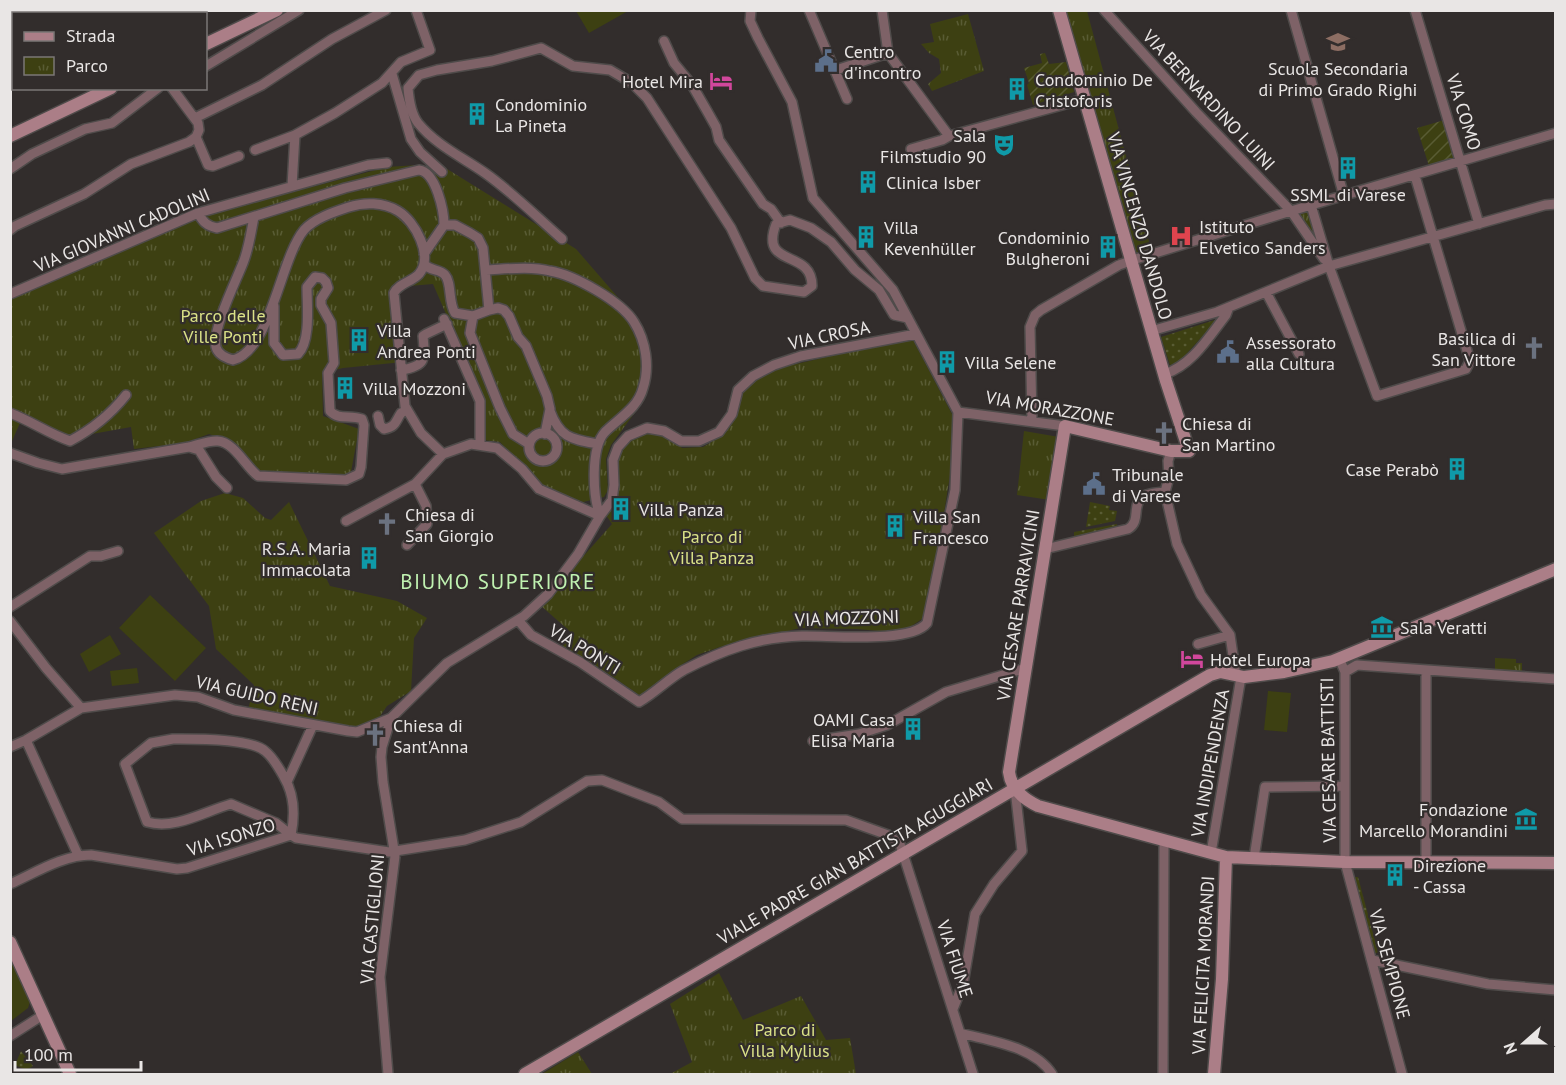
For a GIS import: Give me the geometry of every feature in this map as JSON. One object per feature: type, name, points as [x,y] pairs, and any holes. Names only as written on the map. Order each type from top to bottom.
[{"type":"main road","points":[[207,44],[277,10]]},
{"type":"main road","name":"VIA VINCENZO DANDOLO","points":[[1059,10],[1164,374],[1189,451]]},
{"type":"main road","points":[[10,136],[107,90]]},
{"type":"main road","name":"VIA MORAZZONE","points":[[1065,426],[1172,451],[1189,451]]},
{"type":"main road","name":"VIA CESARE PARRAVICINI","points":[[1015,789],[1009,772],[1065,426]]},
{"type":"main road","points":[[1238,676],[1284,672],[1349,659],[1556,569]]},
{"type":"main road","name":"VIALE PADRE GIAN BATTISTA AGUGGIARI","points":[[525,1074],[1204,679],[1220,672],[1238,676]]},
{"type":"main road","points":[[1015,789],[1026,800],[1038,806],[1227,857],[1345,861],[1556,863]]},
{"type":"main road","name":"VIA FELICITA MORANDI","points":[[1214,1074],[1222,979],[1227,857]]},
{"type":"main road","points":[[10,942],[70,1074]]},
{"type":"street","points":[[207,65],[299,10]]},
{"type":"street","points":[[195,118],[262,86],[332,39],[386,10]]},
{"type":"street","points":[[255,150],[295,135],[372,91],[392,74],[401,62],[430,50],[416,10]]},
{"type":"street","points":[[751,10],[750,21],[792,102],[813,198],[893,290],[957,412]]},
{"type":"street","points":[[809,10],[847,99]]},
{"type":"street","points":[[882,10],[888,53],[946,138]]},
{"type":"street","name":"VIA BERNARDINO LUINI","points":[[1104,10],[1196,112],[1291,211],[1329,266]]},
{"type":"street","points":[[1291,10],[1344,196]]},
{"type":"street","name":"VIA COMO","points":[[1415,10],[1479,224]]},
{"type":"street","points":[[664,41],[674,63],[692,86],[716,127],[719,140],[763,204],[771,209],[781,223]]},
{"type":"street","points":[[562,239],[505,188],[441,145],[417,122],[409,102],[408,88],[419,75],[492,61],[541,48],[573,66],[610,70],[632,83],[647,98],[731,228],[755,278],[763,286],[804,292],[812,286],[812,275],[805,266],[779,254],[773,246],[772,235],[776,224],[790,220],[811,228],[831,242],[855,270],[879,290],[894,315],[908,318]]},
{"type":"street","points":[[838,74],[888,53]]},
{"type":"street","points":[[392,74],[411,139],[420,152],[442,172]]},
{"type":"street","points":[[10,169],[32,154],[85,129],[112,123],[156,90]]},
{"type":"street","points":[[10,230],[84,194],[131,164],[189,142],[196,137],[199,130],[195,118],[174,90]]},
{"type":"street","points":[[911,148],[1084,99]]},
{"type":"street","points":[[1032,420],[1030,327],[1035,315],[1119,265],[1291,211],[1556,133]]},
{"type":"street","points":[[292,186],[295,135]]},
{"type":"street","points":[[196,137],[208,165],[213,166],[239,156]]},
{"type":"street","name":"VIA GIOVANNI CADOLINI","points":[[10,294],[198,213],[368,165],[387,163]]},
{"type":"street","points":[[198,213],[209,227],[217,228],[355,186],[419,170],[431,177],[443,210],[444,225],[424,259],[421,271],[394,293],[405,406],[421,433],[443,454]]},
{"type":"street","points":[[1311,206],[1329,266],[1377,396],[1466,369],[1470,361],[1415,176]]},
{"type":"street","points":[[254,217],[244,261],[230,293],[217,334],[216,348],[223,357],[233,360],[245,354],[261,329],[274,303],[291,254],[304,230],[318,220],[346,208],[376,204],[393,208],[403,214],[412,225],[422,244],[424,259],[429,269],[443,272],[447,277],[449,296],[455,313],[473,316],[498,308],[504,310],[518,337],[526,346],[559,431],[570,438],[598,444]]},
{"type":"street","points":[[1152,331],[1229,307],[1329,266],[1545,205],[1556,204]]},
{"type":"street","points":[[444,225],[456,225],[478,238],[483,248],[489,310]]},
{"type":"street","points":[[486,270],[535,269],[573,278],[595,289],[633,320],[643,340],[646,355],[643,390],[634,407],[603,434],[598,444],[595,501],[600,516]]},
{"type":"street","points":[[10,453],[62,469],[219,441],[231,446],[249,469],[258,476],[345,480],[359,474],[364,425],[362,419],[339,417],[330,411],[328,373],[334,363],[331,323],[321,305],[321,298],[328,288],[326,282],[322,278],[315,278],[307,287],[306,335],[303,349],[298,354],[283,355],[274,343],[274,303]]},
{"type":"street","points":[[1266,292],[1299,354]]},
{"type":"street","points":[[1164,374],[1179,369],[1192,357],[1226,315],[1229,307]]},
{"type":"street","points":[[473,316],[470,333],[500,408],[513,434],[529,444]]},
{"type":"street","points":[[401,370],[416,366],[424,358],[426,350],[423,336],[446,321],[480,401],[480,445]]},
{"type":"street","name":"VIA CROSA","points":[[548,594],[578,554],[612,500],[613,460],[618,447],[628,436],[647,428],[664,431],[681,441],[699,441],[719,432],[732,414],[738,390],[753,376],[774,365],[801,356],[916,334]]},
{"type":"street","points":[[10,412],[53,435],[70,441],[97,425],[126,395]]},
{"type":"street","points":[[545,434],[550,409]]},
{"type":"street","name":"VIA MORAZZONE","points":[[957,412],[1065,426]]},
{"type":"street","name":"VIA MOZZONI","points":[[639,702],[683,671],[750,642],[802,636],[889,637],[923,628],[931,609],[955,490],[957,412]]},
{"type":"street","points":[[378,416],[380,425],[384,429],[392,428],[401,413],[409,413]]},
{"type":"street","points":[[545,434],[554,439],[557,445],[554,455],[549,459],[538,461],[529,451],[529,444],[535,437],[545,434]]},
{"type":"street","points":[[346,521],[415,484],[443,454],[471,444],[497,447],[522,469],[539,489],[600,516]]},
{"type":"street","points":[[189,447],[199,450],[216,477],[227,488]]},
{"type":"street","points":[[1172,451],[1168,461],[1169,477],[1165,492],[1177,543],[1201,595],[1230,635],[1198,644]]},
{"type":"street","points":[[407,545],[427,524],[426,506],[415,484]]},
{"type":"street","points":[[1045,549],[1128,529],[1136,521],[1139,500],[1143,496],[1165,492]]},
{"type":"street","points":[[10,607],[90,556],[118,551]]},
{"type":"street","name":"VIA CASTIGLIONI","points":[[388,1074],[380,977],[395,856],[381,768],[382,747],[391,718],[447,663],[518,620],[548,594]]},
{"type":"street","name":"VIA PONTI","points":[[518,620],[531,635],[580,662],[639,702]]},
{"type":"street","points":[[10,621],[46,668],[81,708],[10,747]]},
{"type":"street","name":"VIA INDIPENDENZA","points":[[1211,854],[1238,676],[1230,635]]},
{"type":"street","points":[[1349,659],[1426,670],[1556,679]]},
{"type":"street","name":"VIA CESARE BATTISTI","points":[[1345,861],[1345,672],[1349,659]]},
{"type":"street","points":[[813,741],[859,734],[886,725],[946,692],[1026,668]]},
{"type":"street","points":[[1426,670],[1426,862]]},
{"type":"street","name":"VIA GUIDO RENI","points":[[81,708],[175,695],[198,697],[234,710],[357,732],[391,718]]},
{"type":"street","points":[[287,782],[313,725]]},
{"type":"street","points":[[173,739],[235,741],[264,749],[287,782],[296,815],[291,836],[276,823],[231,804],[183,821],[160,826],[147,822],[125,764],[151,743],[173,739]]},
{"type":"street","points":[[26,740],[78,855]]},
{"type":"street","name":"VIA ISONZO","points":[[10,884],[78,855],[187,868],[291,836],[379,852],[465,840],[521,822],[587,781],[602,780],[652,798],[682,819],[846,820],[888,835],[900,844],[904,854]]},
{"type":"street","points":[[1254,858],[1265,787],[1345,786]]},
{"type":"street","points":[[953,1009],[963,984],[975,914],[994,884],[1022,850],[1015,789]]},
{"type":"street","points":[[1163,1074],[1164,840]]},
{"type":"street","name":"VIA FIUME","points":[[904,854],[973,1074]]},
{"type":"street","name":"VIA SEMPIONE","points":[[1345,861],[1402,1074]]},
{"type":"street","points":[[1372,960],[1488,984],[1556,990]]},
{"type":"street","points":[[10,1036],[43,1015]]},
{"type":"street","points":[[960,1033],[1019,1049],[1046,1065],[1052,1074]]},
{"type":"green space","points":[[576,11],[628,11],[589,33]]},
{"type":"green space","points":[[1066,11],[1087,11],[1151,249],[1135,253]]},
{"type":"green space","points":[[968,14],[984,71],[932,91],[928,84],[941,73],[939,59],[921,44],[934,42],[930,24]]},
{"type":"green space","points":[[1045,53],[1049,64],[1066,62],[1074,92],[1033,105],[1024,68],[1042,63],[1040,54]]},
{"type":"green space","points":[[1448,119],[1460,157],[1429,166],[1417,128]]},
{"type":"green space","name":"Parco delle Ville Ponti","points":[[439,164],[576,249],[635,317],[649,384],[639,407],[611,445],[606,459],[608,490],[604,497],[583,502],[541,485],[500,442],[484,440],[483,399],[433,284],[397,287],[403,362],[343,368],[322,373],[323,416],[359,429],[350,477],[261,473],[231,442],[209,434],[184,443],[134,449],[131,427],[64,439],[24,414],[11,440],[11,297],[203,216],[387,167],[418,165],[434,171]]},
{"type":"green space","points":[[1311,208],[1325,259],[1294,217],[1303,210]]},
{"type":"green space","points":[[1218,319],[1179,362],[1170,365],[1161,337]]},
{"type":"green space","name":"Parco di Villa Panza","points":[[912,338],[953,416],[954,449],[938,552],[922,619],[910,627],[891,632],[800,628],[720,647],[697,655],[675,669],[642,697],[609,674],[561,648],[573,634],[540,605],[612,524],[604,512],[617,498],[619,490],[616,468],[627,441],[647,433],[647,428],[664,431],[682,448],[703,447],[729,425],[744,385],[756,376],[787,366]]},
{"type":"green space","points":[[1024,431],[1059,437],[1050,500],[1017,495]]},
{"type":"green space","points":[[225,493],[243,498],[265,518],[271,520],[289,502],[330,586],[397,601],[427,618],[414,638],[411,691],[387,706],[378,719],[353,729],[248,710],[254,685],[216,649],[209,606],[154,533],[201,501]]},
{"type":"green space","points":[[1090,502],[1110,506],[1109,510],[1117,511],[1115,521],[1086,527]]},
{"type":"green space","points":[[1117,524],[1116,530],[1074,539],[1074,532]]},
{"type":"green space","points":[[150,595],[206,648],[175,681],[119,628]]},
{"type":"green space","points":[[110,635],[121,654],[89,672],[80,654]]},
{"type":"green space","points":[[1495,658],[1516,659],[1516,663],[1522,663],[1522,674],[1495,673]]},
{"type":"green space","points":[[137,668],[139,683],[112,686],[110,671]]},
{"type":"green space","points":[[1268,691],[1291,693],[1287,732],[1264,730]]},
{"type":"green space","points":[[1352,877],[1358,877],[1378,952],[1373,955]]},
{"type":"green space","points":[[11,959],[30,1002],[28,1008],[11,1021]]},
{"type":"green space","name":"Parco di Villa Mylius","points":[[719,973],[743,1020],[801,996],[826,1040],[850,1038],[856,1074],[670,1074],[692,1062],[670,1004]]},
{"type":"green space","points":[[21,1051],[33,1066],[31,1068],[26,1069],[15,1065]]},
{"type":"green space","points":[[578,1052],[592,1074],[542,1074]]},
{"type":"place","name":"Scuola Secondaria di Primo Grado Righi","points":[[1338,42]]},
{"type":"place","name":"Centro d'incontro","points":[[826,61]]},
{"type":"place","name":"Hotel Mira","points":[[721,81]]},
{"type":"place","name":"Condominio De Cristoforis","points":[[1017,89]]},
{"type":"place","name":"Condominio La Pineta","points":[[477,114]]},
{"type":"place","name":"Sala Filmstudio 90","points":[[1004,145]]},
{"type":"place","name":"SSML di Varese","points":[[1348,168]]},
{"type":"place","name":"Clinica Isber","points":[[868,182]]},
{"type":"place","name":"Istituto Elvetico Sanders","points":[[1181,236]]},
{"type":"place","name":"Villa Kevenhüller","points":[[866,237]]},
{"type":"place","name":"Condominio Bulgheroni","points":[[1108,247]]},
{"type":"place","name":"Villa Andrea Ponti","points":[[359,340]]},
{"type":"place","name":"Basilica di San Vittore","points":[[1534,348]]},
{"type":"place","name":"Assessorato alla Cultura","points":[[1228,352]]},
{"type":"place","name":"Villa Selene","points":[[947,362]]},
{"type":"place","name":"Villa Mozzoni","points":[[345,388]]},
{"type":"place","name":"Chiesa di San Martino","points":[[1164,433]]},
{"type":"place","name":"Case Perabò","points":[[1457,469]]},
{"type":"place","name":"Tribunale di Varese","points":[[1094,484]]},
{"type":"place","name":"Villa Panza","points":[[621,509]]},
{"type":"place","name":"Chiesa di San Giorgio","points":[[387,524]]},
{"type":"place","name":"Villa San Francesco","points":[[895,526]]},
{"type":"place","name":"R.S.A. Maria Immacolata","points":[[369,558]]},
{"type":"place","name":"Sala Veratti","points":[[1382,627]]},
{"type":"place","name":"Hotel Europa","points":[[1192,659]]},
{"type":"place","name":"OAMI Casa Elisa Maria","points":[[913,729]]},
{"type":"place","name":"Chiesa di Sant'Anna","points":[[375,735]]},
{"type":"place","name":"Fondazione Marcello Morandini","points":[[1526,819]]},
{"type":"place","name":"Direzione - Cassa","points":[[1395,875]]},
{"type":"district","name":"BIUMO SUPERIORE","points":[[498,581]]}]
